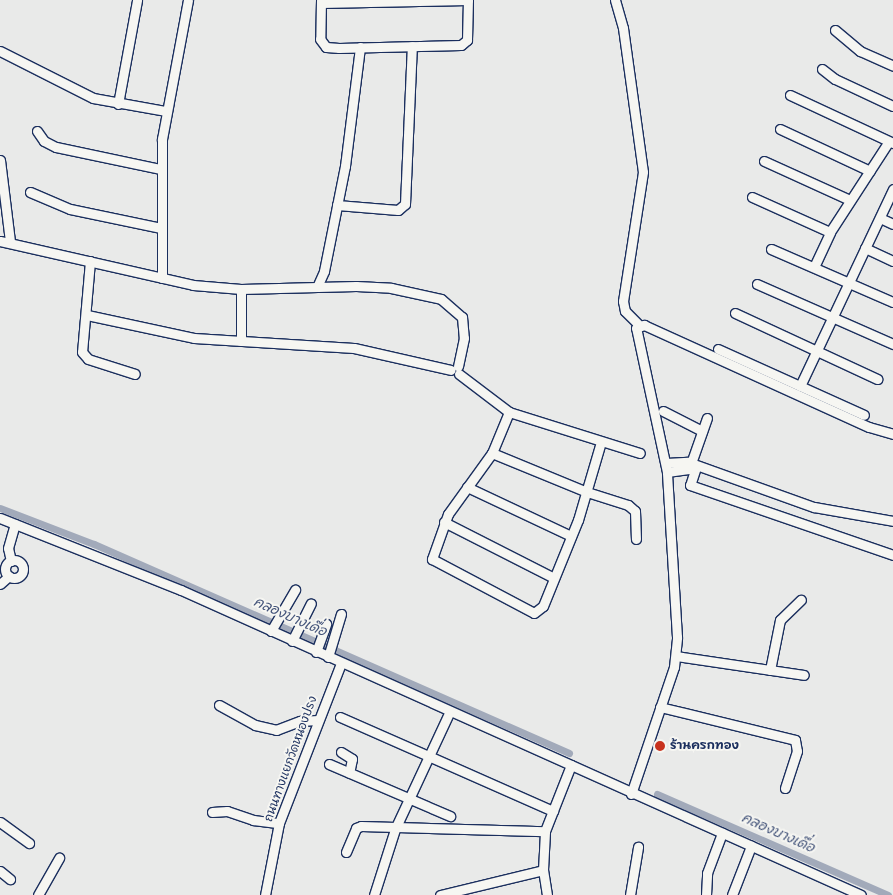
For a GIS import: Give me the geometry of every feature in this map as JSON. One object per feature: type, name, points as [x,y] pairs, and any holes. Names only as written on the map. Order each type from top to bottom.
[{"type":"street","points":[[118,104],[137,0]]},
{"type":"street","points":[[162,278],[160,169],[165,111],[188,0]]},
{"type":"street","points":[[468,0],[465,43],[457,46],[360,47],[323,45],[319,35],[321,2],[468,0]]},
{"type":"street","points":[[615,0],[623,28],[643,172],[623,301],[625,311],[638,325],[893,434]]},
{"type":"street","points":[[835,30],[860,51],[893,66]]},
{"type":"street","points":[[338,205],[398,210],[405,204],[412,46]]},
{"type":"street","points":[[318,287],[324,271],[338,205],[360,47]]},
{"type":"street","points":[[2,54],[93,98],[165,111]]},
{"type":"street","points":[[822,69],[835,79],[893,106]]},
{"type":"street","points":[[790,95],[891,142],[830,232],[814,267]]},
{"type":"street","points":[[780,129],[870,171]]},
{"type":"street","points":[[37,131],[44,141],[56,147],[160,169]]},
{"type":"street","points":[[0,160],[10,242]]},
{"type":"street","points":[[764,161],[850,200]]},
{"type":"street","points":[[800,386],[893,190]]},
{"type":"street","points":[[30,192],[70,209],[161,228]]},
{"type":"street","points":[[752,197],[830,232]]},
{"type":"street","points":[[880,218],[893,224]]},
{"type":"street","points":[[0,240],[193,285],[241,289],[337,286],[391,288],[450,303],[462,317],[464,326],[456,370]]},
{"type":"street","points":[[865,248],[893,261]]},
{"type":"street","points":[[771,249],[893,302]]},
{"type":"street","points":[[90,261],[87,316],[82,347],[85,356],[134,374]]},
{"type":"street","points":[[324,271],[337,286]]},
{"type":"street","points":[[757,284],[893,344]]},
{"type":"street","points":[[240,341],[241,289]]},
{"type":"street","points":[[735,313],[877,379]]},
{"type":"street","points":[[87,316],[163,333],[240,341],[354,348],[456,370],[509,412],[640,453]]},
{"type":"street","points":[[631,794],[676,656],[674,546],[666,467],[636,332],[638,325]]},
{"type":"street","points":[[718,349],[864,415]]},
{"type":"street","points":[[663,411],[702,431]]},
{"type":"street","points":[[509,412],[492,453],[444,522],[432,558],[530,611],[540,610],[554,578],[587,492],[601,442]]},
{"type":"street","points":[[706,418],[690,484],[893,555]]},
{"type":"street","points":[[492,453],[587,492],[632,507],[636,539]]},
{"type":"street","points":[[666,467],[684,470],[694,466],[814,507],[891,523]]},
{"type":"street","points":[[467,487],[571,536]]},
{"type":"street","points":[[0,518],[274,627],[330,652],[341,663],[861,895]]},
{"type":"street","points":[[444,522],[554,578]]},
{"type":"street","points":[[0,584],[11,561],[8,548],[15,524]]},
{"type":"street","points":[[5,571],[17,577],[22,570],[19,562],[11,561]]},
{"type":"street","points":[[274,627],[295,590]]},
{"type":"street","points":[[770,670],[780,620],[801,600]]},
{"type":"street","points":[[294,636],[311,603]]},
{"type":"street","points":[[330,652],[341,614]]},
{"type":"street","points":[[318,648],[326,624]]},
{"type":"street","points":[[676,656],[804,675]]},
{"type":"street","name":"ถนนทางแยกวัดหนองปรง","points":[[265,895],[280,823],[341,663]]},
{"type":"street","points":[[219,706],[265,728],[276,730],[295,724],[317,723]]},
{"type":"street","points":[[660,707],[795,740],[797,751],[785,788]]},
{"type":"street","points":[[374,895],[396,829],[450,710]]},
{"type":"street","points":[[340,718],[553,811]]},
{"type":"street","points":[[341,752],[352,759],[349,773]]},
{"type":"street","points":[[329,764],[450,816]]},
{"type":"street","points":[[547,895],[543,870],[545,831],[570,765]]},
{"type":"street","points":[[212,812],[228,811],[252,820],[280,823]]},
{"type":"street","points":[[0,822],[29,843]]},
{"type":"street","points":[[346,852],[356,828],[545,831]]},
{"type":"street","points":[[706,895],[707,873],[722,833]]},
{"type":"street","points":[[732,895],[751,846]]},
{"type":"street","points":[[630,895],[638,847]]},
{"type":"street","points":[[38,895],[59,858]]},
{"type":"street","points":[[441,895],[543,870]]},
{"type":"street","points":[[0,871],[10,879]]},
{"type":"waterway","name":"คลองบางเดื่อ","points":[[0,508],[94,544],[569,753]]},
{"type":"waterway","name":"คลองบางเดื่อ","points":[[657,794],[888,895]]},
{"type":"place","name":"ร้านครกทอง","points":[[660,746]]}]
